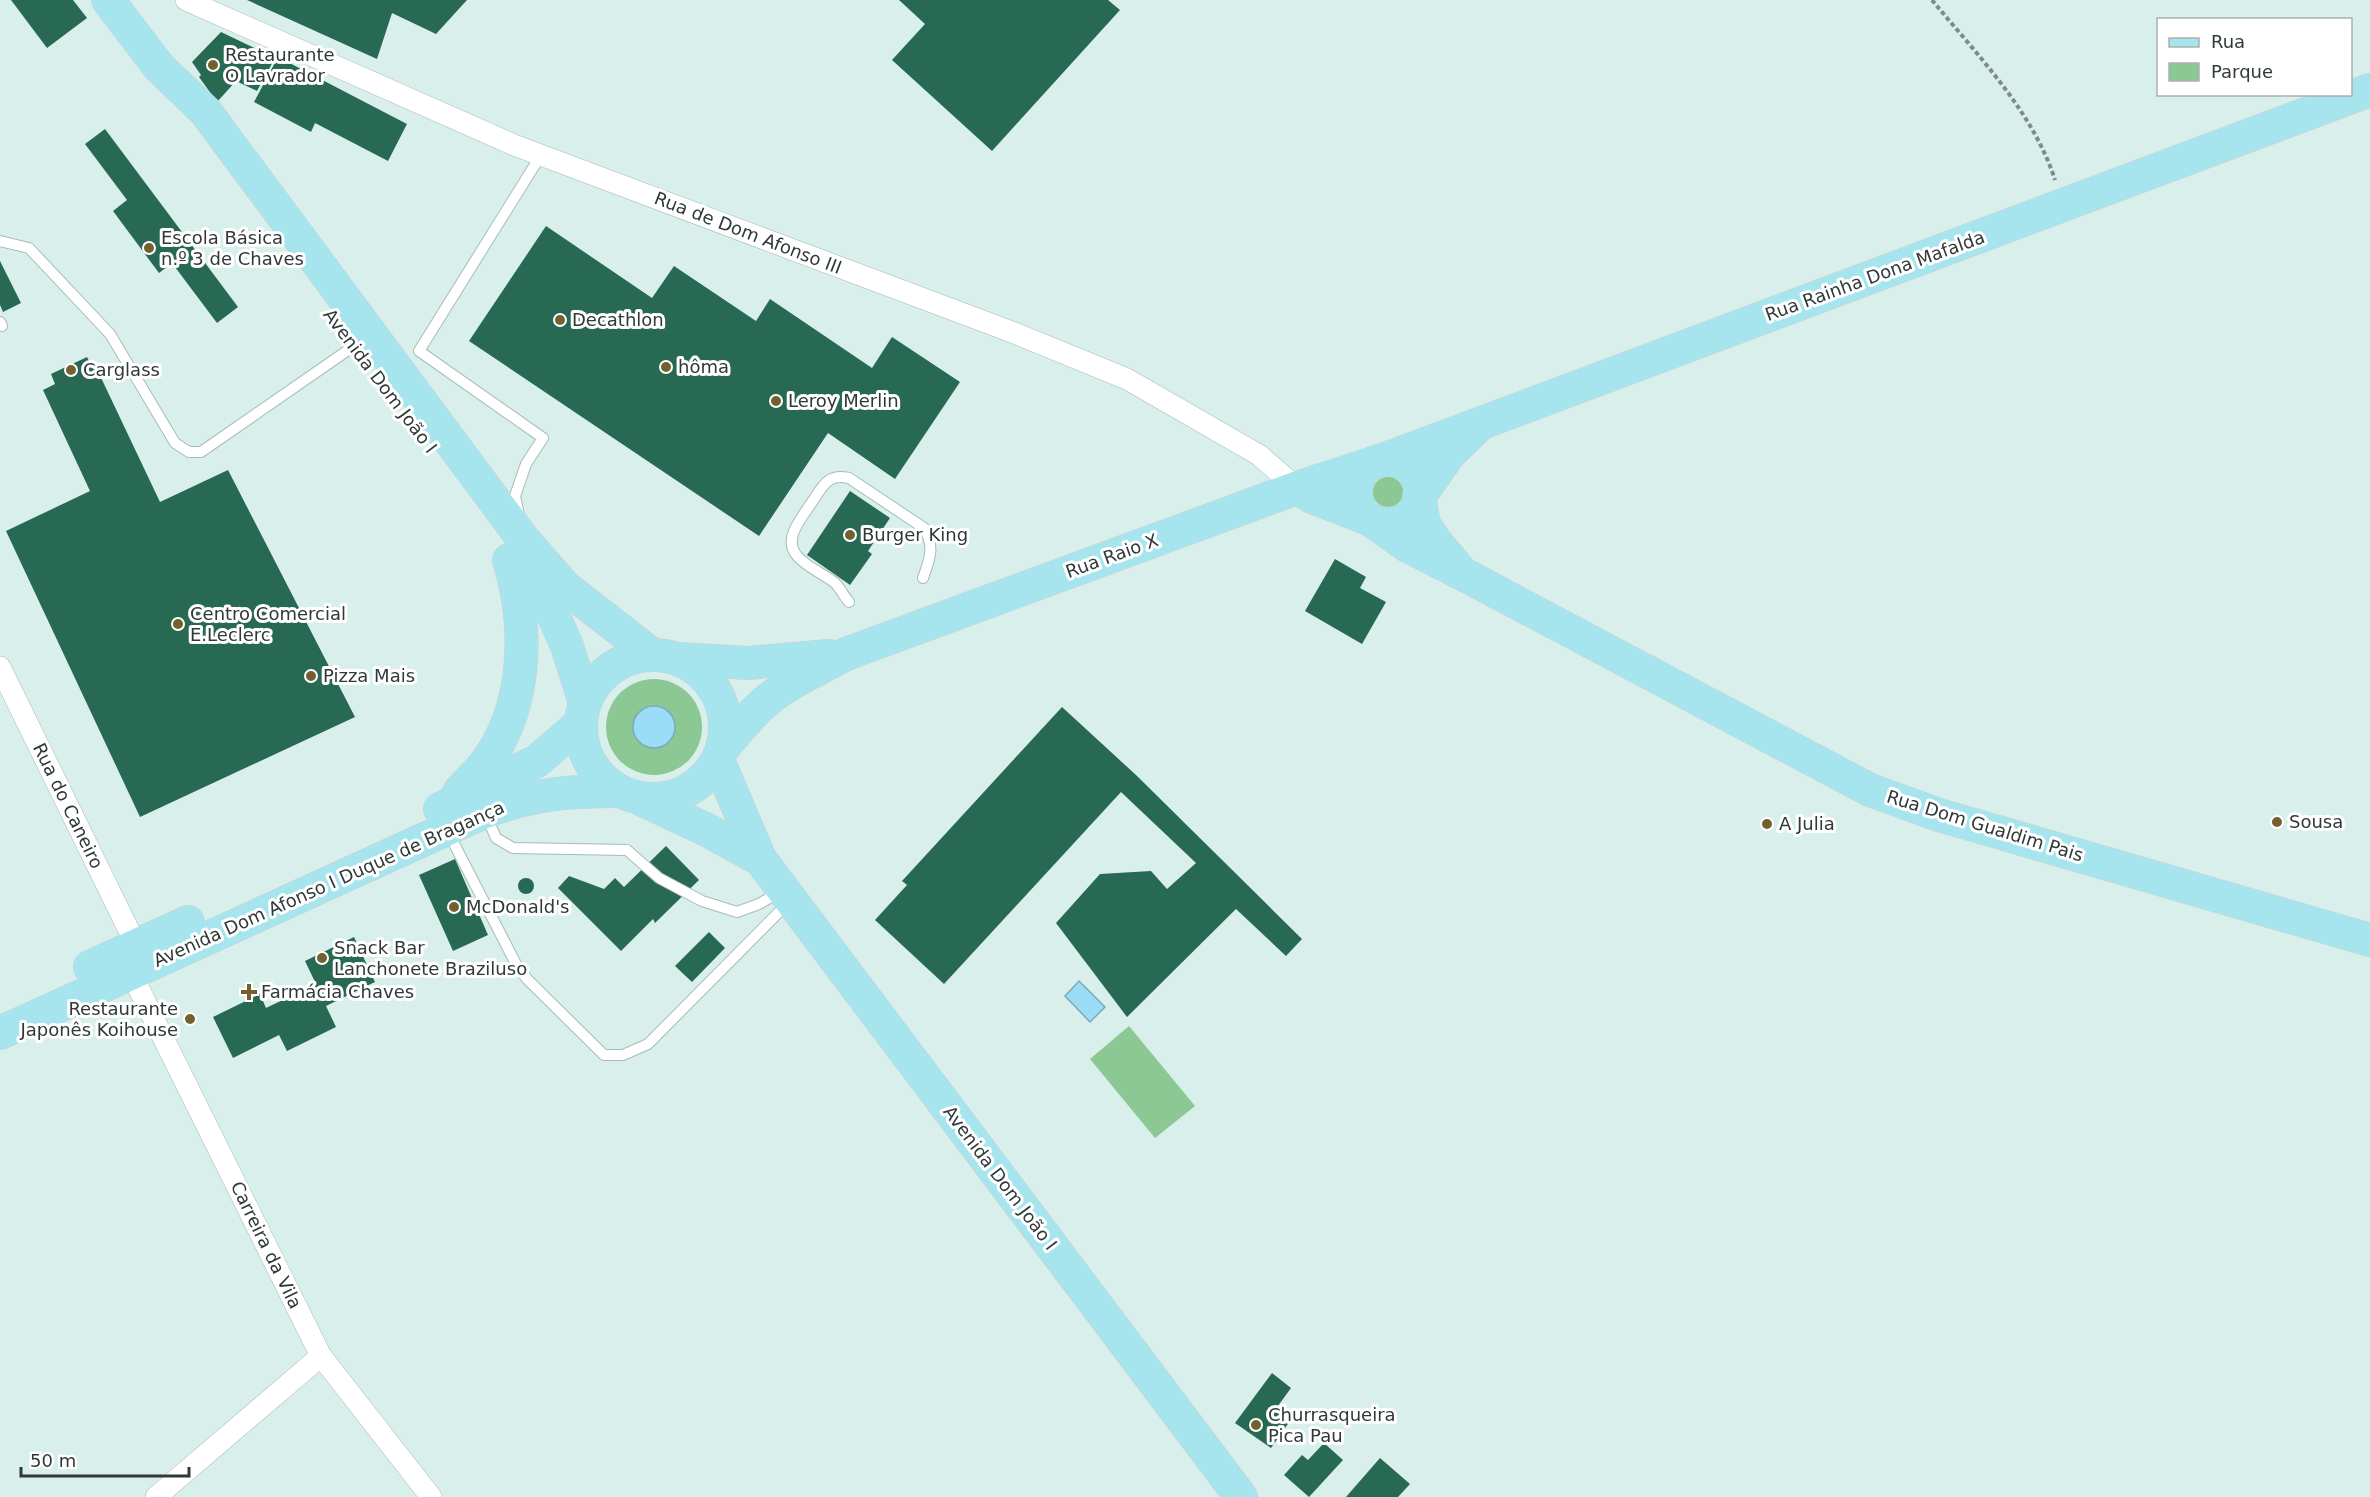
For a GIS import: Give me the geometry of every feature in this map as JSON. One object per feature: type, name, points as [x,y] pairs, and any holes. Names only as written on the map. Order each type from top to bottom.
[{"type":"main road","name":"Avenida Dom João I","points":[[112,1],[159,67],[189,125],[354,346],[515,545],[565,587],[664,657]]},
{"type":"main road","name":"Avenida Dom João I","points":[[159,67],[205,111],[515,545],[548,603],[567,646],[583,713]]},
{"type":"main road","name":"Rua Rainha Dona Mafalda","points":[[1380,461],[2370,90]]},
{"type":"main road","points":[[1419,497],[1450,453],[1485,420]]},
{"type":"main road","points":[[1297,488],[1312,497],[1371,520],[1391,524],[1401,521],[1416,507],[1419,497],[1419,485],[1414,473],[1405,465],[1393,460],[1380,461],[1368,466],[1360,476],[1356,488],[1356,500],[1362,512],[1371,520]]},
{"type":"main road","name":"Rua Raio X","points":[[720,754],[746,720],[765,702],[791,683],[846,654],[1297,488],[1380,461]]},
{"type":"main road","name":"Rua Dom Gualdim Pais","points":[[1419,497],[1424,524],[1463,574]]},
{"type":"main road","name":"Rua Dom Gualdim Pais","points":[[1371,520],[1416,551],[1870,790],[1939,815],[2370,940]]},
{"type":"main road","name":"Avenida Dom Afonso I Duque de Bragança","points":[[445,818],[485,764],[501,734],[514,699],[520,669],[522,635],[515,545]]},
{"type":"main road","name":"Rua Raio X","points":[[664,657],[748,663],[846,654]]},
{"type":"main road","points":[[664,657],[697,669],[712,685],[722,704],[726,726],[720,754],[704,779],[686,792],[664,799],[630,795],[603,779],[590,763],[583,744],[583,713],[595,684],[610,669],[630,658],[664,657]]},
{"type":"main road","name":"Avenida Dom Afonso I Duque de Bragança","points":[[0,1033],[138,962],[445,818],[537,761],[583,713]]},
{"type":"main road","name":"Avenida Dom João I","points":[[720,754],[760,859],[1241,1497]]},
{"type":"main road","name":"Avenida Dom Afonso I Duque de Bragança","points":[[445,818],[484,812],[536,796],[573,791],[630,795]]},
{"type":"main road","name":"Avenida Dom João I","points":[[630,795],[707,830],[760,859]]},
{"type":"main road","name":"Avenida Dom Afonso I Duque de Bragança","points":[[0,1009],[138,962]]},
{"type":"street","name":"Rua de Dom Afonso III","points":[[186,0],[540,155],[1012,332],[1127,379],[1259,455],[1297,488]]},
{"type":"street","name":"Rua do Caneiro","points":[[3,679],[138,962]]},
{"type":"street","name":"Carreira da Vila","points":[[138,962],[321,1356],[431,1497]]},
{"type":"street","points":[[156,1497],[321,1356]]},
{"type":"lane","points":[[515,545],[515,496],[526,464],[543,438],[419,351],[540,155]]},
{"type":"lane","points":[[0,241],[29,248],[110,334],[175,443],[189,452],[201,452],[354,346]]},
{"type":"lane","points":[[849,602],[836,584],[798,558],[793,551],[793,532],[826,481],[832,477],[849,478],[924,528],[930,539],[932,551],[923,578]]},
{"type":"lane","points":[[484,812],[496,838],[513,848],[627,850],[659,878],[702,901],[737,912],[787,895]]},
{"type":"lane","points":[[445,818],[516,964],[527,979],[604,1055],[623,1054],[648,1044],[787,895]]},
{"type":"path","points":[[1932,0],[2001,83],[2046,153],[2063,206]]},
{"type":"green space","points":[[1387,470],[1402,476],[1408,491],[1402,506],[1387,512],[1372,506],[1366,491],[1372,476]]},
{"type":"green space","points":[[654,679],[672,683],[688,693],[698,709],[702,727],[698,745],[688,761],[672,771],[654,775],[636,771],[620,761],[610,745],[606,727],[610,709],[620,693],[636,683]]},
{"type":"green space","points":[[1129,1026],[1195,1106],[1155,1138],[1090,1059]]},
{"type":"water","points":[[654,706],[669,712],[675,727],[669,742],[654,748],[639,742],[633,727],[639,712]]},
{"type":"water","points":[[1079,981],[1105,1007],[1090,1022],[1065,996]]},
{"type":"building","points":[[11,0],[73,0],[87,18],[47,48]]},
{"type":"building","points":[[247,0],[467,0],[436,34],[392,13],[377,59]]},
{"type":"building","points":[[899,0],[1108,0],[1120,10],[992,151],[892,60],[925,24]]},
{"type":"building","name":"Restaurante O Lavrador","points":[[221,32],[275,58],[257,91],[236,81],[217,102],[199,77],[201,75],[192,62]]},
{"type":"building","points":[[278,57],[407,124],[388,161],[315,123],[311,132],[254,102]]},
{"type":"building","points":[[105,129],[238,307],[217,323],[172,263],[159,273],[113,211],[127,200],[85,144]]},
{"type":"building","points":[[546,226],[652,298],[674,266],[756,321],[770,299],[872,368],[892,337],[960,382],[895,479],[828,433],[759,536],[469,341]]},
{"type":"building","points":[[0,261],[21,303],[3,312],[0,305]]},
{"type":"building","name":"Centro Comercial E.Leclerc","points":[[87,357],[92,367],[95,365],[160,502],[228,470],[355,717],[140,817],[6,531],[90,491],[43,390],[55,384],[51,374]]},
{"type":"building","name":"Burger King","points":[[850,491],[890,518],[868,551],[872,554],[850,585],[807,555]]},
{"type":"building","points":[[1335,559],[1366,577],[1360,588],[1386,602],[1362,644],[1305,611]]},
{"type":"building","points":[[1062,707],[1136,775],[1302,939],[1286,956],[1236,909],[1127,1017],[1056,923],[1100,874],[1151,871],[1167,889],[1196,863],[1121,792],[944,984],[875,920],[907,885],[902,881]]},
{"type":"building","points":[[666,846],[699,880],[655,923],[653,919],[621,951],[558,888],[569,876],[604,889],[615,878],[624,887]]},
{"type":"building","name":"McDonald's","points":[[455,859],[488,935],[453,951],[419,875]]},
{"type":"building","points":[[523,878],[529,878],[534,886],[532,892],[523,894],[518,889],[518,883]]},
{"type":"building","points":[[709,932],[725,948],[692,982],[675,966]]},
{"type":"building","points":[[354,937],[375,982],[326,1006],[336,1027],[287,1051],[279,1035],[233,1058],[213,1017],[260,994],[266,1008],[316,984],[305,961]]},
{"type":"building","points":[[1272,1373],[1291,1388],[1275,1410],[1290,1421],[1271,1448],[1235,1423]]},
{"type":"building","points":[[1324,1443],[1343,1460],[1309,1497],[1284,1475],[1302,1455],[1308,1460]]},
{"type":"building","points":[[1380,1458],[1410,1484],[1398,1497],[1346,1497]]},
{"type":"place","name":"Restaurante O Lavrador","points":[[213,65]]},
{"type":"place","name":"Escola Básica n.º 3 de Chaves","points":[[149,248]]},
{"type":"place","name":"Decathlon","points":[[560,320]]},
{"type":"place","name":"hôma","points":[[666,367]]},
{"type":"place","name":"Carglass","points":[[71,370]]},
{"type":"place","name":"Leroy Merlin","points":[[776,401]]},
{"type":"place","name":"Burger King","points":[[850,535]]},
{"type":"place","name":"Centro Comercial E.Leclerc","points":[[178,624]]},
{"type":"place","name":"Pizza Mais","points":[[311,676]]},
{"type":"place","name":"Sousa","points":[[2277,822]]},
{"type":"place","name":"A Julia","points":[[1767,824]]},
{"type":"place","name":"McDonald's","points":[[454,907]]},
{"type":"place","name":"Snack Bar Lanchonete Braziluso","points":[[322,958]]},
{"type":"place","name":"Farmácia Chaves","points":[[249,992]]},
{"type":"place","name":"Restaurante Japonês Koihouse","points":[[190,1019]]},
{"type":"place","name":"Churrasqueira Pica Pau","points":[[1256,1425]]}]
